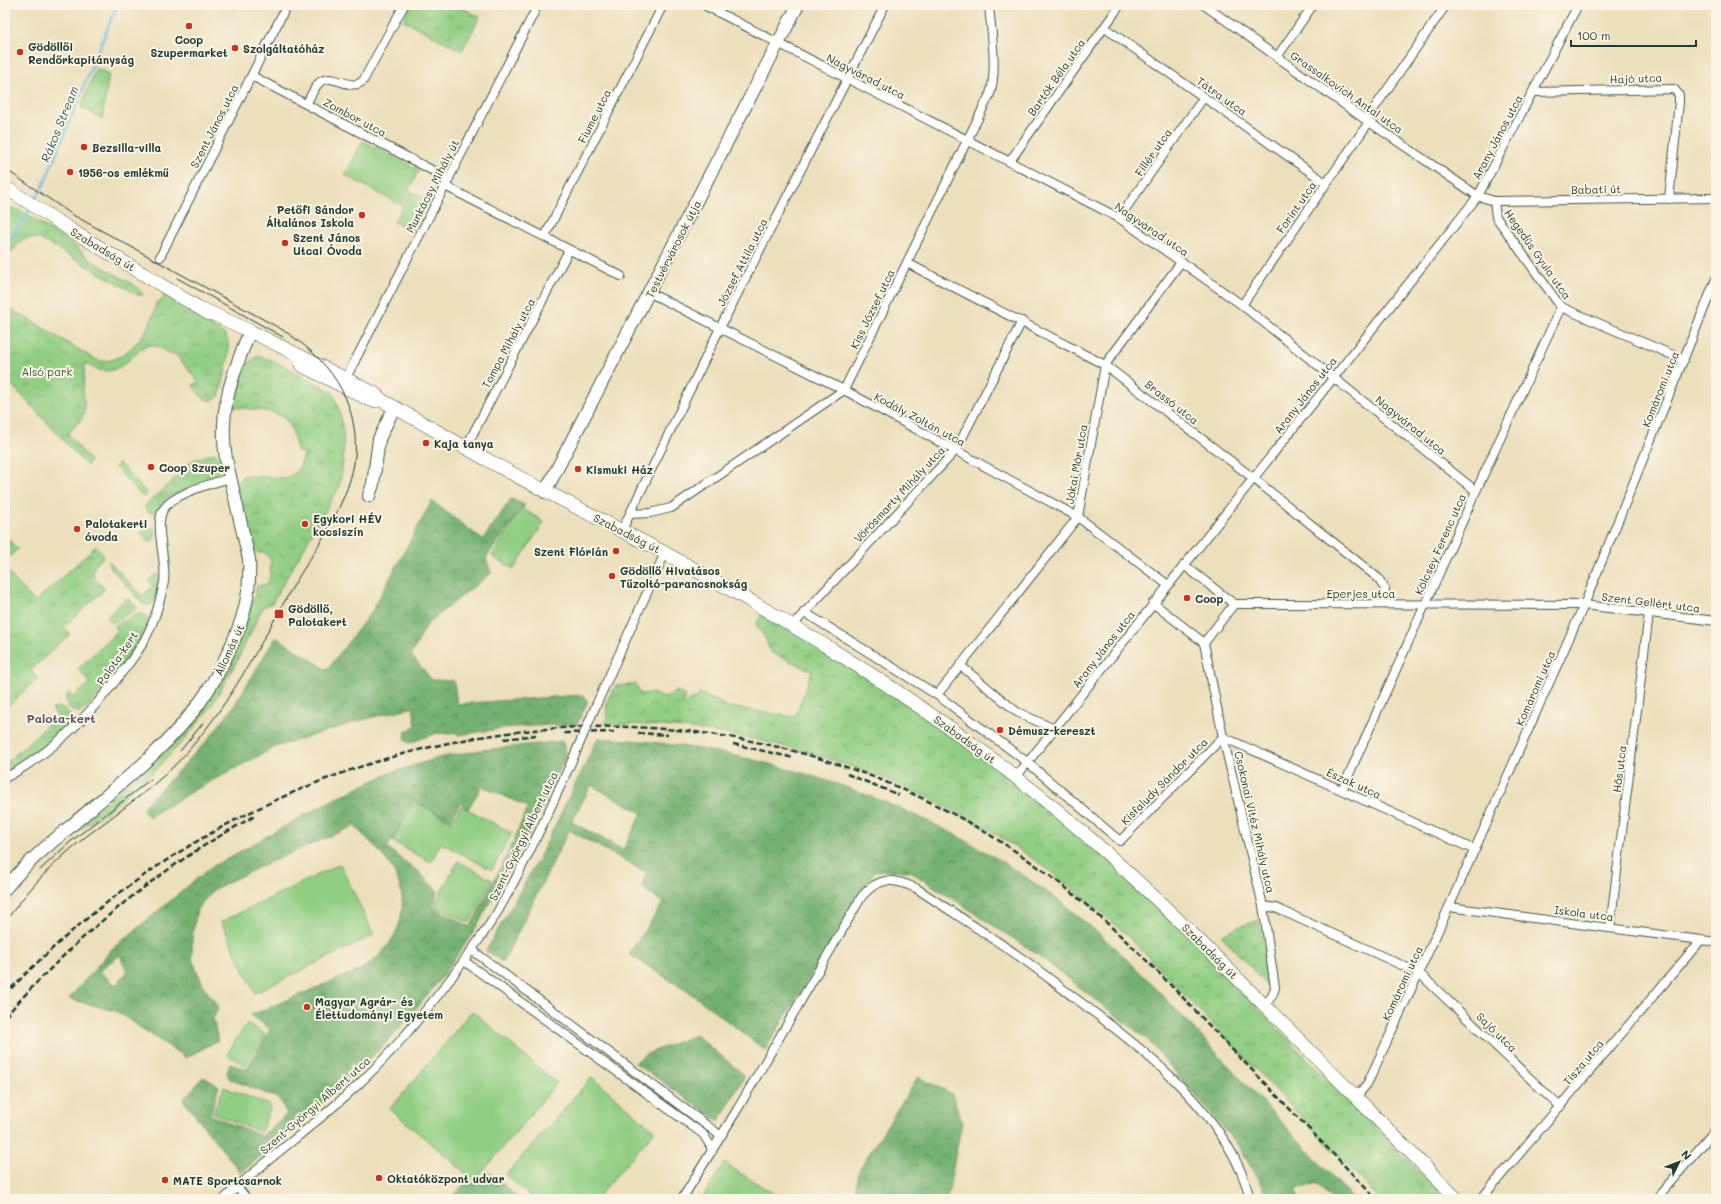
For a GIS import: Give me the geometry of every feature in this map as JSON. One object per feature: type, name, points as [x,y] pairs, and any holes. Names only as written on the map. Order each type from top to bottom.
[{"type":"main road","name":"Testvérvárosok útja","points":[[545,492],[650,293],[798,5]]},
{"type":"main road","name":"Szabadság út","points":[[5,187],[202,309],[363,397],[370,400],[383,401]]},
{"type":"main road","name":"Szabadság út","points":[[249,334],[374,392],[383,401],[394,408],[545,492],[665,553],[793,625],[900,693],[963,737],[1078,827],[1137,880],[1265,1005],[1457,1199]]},
{"type":"main road","name":"Állomás út","points":[[5,889],[25,867],[133,772],[169,738],[198,706],[220,671],[243,619],[250,586],[249,559],[224,447],[224,411],[231,381],[249,334]]},
{"type":"main road","points":[[369,496],[373,484],[379,439],[394,408]]},
{"type":"street","name":"Szent János utca","points":[[160,257],[287,5]]},
{"type":"street","points":[[306,104],[318,84],[325,80],[338,80],[356,86],[363,81],[404,5]]},
{"type":"street","name":"Munkácsy Mihály út","points":[[346,378],[537,5]]},
{"type":"street","name":"Fiume utca","points":[[545,236],[663,5]]},
{"type":"street","name":"Nagyvárad utca","points":[[704,5],[720,9],[779,44],[1119,218],[1242,305],[1334,376],[1476,491]]},
{"type":"street","name":"József Attila utca","points":[[622,530],[720,328],[885,5]]},
{"type":"street","name":"Kiss József utca","points":[[630,514],[650,513],[671,508],[844,390],[986,105],[993,86],[994,70],[989,5]]},
{"type":"street","name":"Bartók Béla utca","points":[[1010,161],[1120,5]]},
{"type":"street","name":"Grassalkovich Antal utca","points":[[1204,5],[1368,121],[1478,196]]},
{"type":"street","points":[[1277,57],[1313,5]]},
{"type":"street","name":"Forint utca","points":[[1242,305],[1446,5]]},
{"type":"street","name":"Arany János utca","points":[[1016,777],[1478,196],[1534,92],[1578,5]]},
{"type":"street","name":"Tátra utca","points":[[1105,28],[1326,183]]},
{"type":"street","name":"Zombor utca","points":[[252,76],[306,104],[569,250],[621,276]]},
{"type":"street","name":"Hajó utca","points":[[1534,92],[1674,89],[1679,95],[1679,102],[1669,198]]},
{"type":"street","name":"Fillér utca","points":[[1119,218],[1204,97]]},
{"type":"street","name":"Babati út","points":[[1478,196],[1494,201],[1716,198]]},
{"type":"street","name":"Hegedűs Gyula utca","points":[[1494,201],[1496,218],[1561,307],[1684,360]]},
{"type":"street","name":"Tompa Mihály utca","points":[[466,447],[569,250]]},
{"type":"street","name":"Jókai Mór utca","points":[[937,695],[1078,517],[1105,364],[1181,262]]},
{"type":"street","name":"Brassó utca","points":[[907,263],[1105,364],[1253,478],[1378,578],[1385,588],[1384,604]]},
{"type":"street","name":"Komáromi utca","points":[[1356,1097],[1367,1084],[1419,973],[1584,605],[1716,279]]},
{"type":"street","name":"Kodály Zoltán utca","points":[[650,293],[844,390],[1078,517],[1168,585]]},
{"type":"street","name":"Kölcsey Ferenc utca","points":[[1342,790],[1424,605],[1561,307]]},
{"type":"street","name":"Vörösmarty Mihály utca","points":[[793,625],[956,450],[1022,321]]},
{"type":"street","name":"Palota-kert","points":[[5,778],[26,766],[80,721],[107,692],[145,640],[156,615],[164,580],[165,565],[159,522],[165,507],[177,497],[230,478]]},
{"type":"street","name":"Szent-Györgyi Albert utca","points":[[224,1199],[303,1134],[365,1078],[403,1037],[464,962],[497,912],[522,866],[575,754],[665,553]]},
{"type":"street","points":[[1153,603],[1204,643],[1234,604],[1184,565]]},
{"type":"street","name":"Eperjes utca","points":[[1234,604],[1584,605]]},
{"type":"street","name":"Szent Gellért utca","points":[[1584,605],[1716,621]]},
{"type":"street","name":"Szabadság út","points":[[804,612],[937,695],[1027,762],[1120,841]]},
{"type":"street","name":"Hős utca","points":[[1610,928],[1649,613]]},
{"type":"street","name":"Csokonai Vitéz Mihály utca","points":[[1204,643],[1223,737],[1263,906],[1275,988],[1272,996],[1265,1005]]},
{"type":"street","points":[[961,666],[1017,712],[1054,729]]},
{"type":"street","name":"Észak utca","points":[[1223,737],[1475,850]]},
{"type":"street","name":"Kisfaludy Sándor utca","points":[[1120,841],[1223,737]]},
{"type":"street","points":[[682,1199],[721,1136],[862,896],[869,888],[878,882],[888,880],[901,882],[916,888],[1021,957],[1132,1042],[1160,1066],[1188,1094],[1226,1144],[1245,1179],[1250,1199]]},
{"type":"street","name":"Sajó utca","points":[[1263,906],[1276,908],[1419,973],[1560,1107]]},
{"type":"street","name":"Iskola utca","points":[[1449,907],[1701,940],[1716,939]]},
{"type":"street","name":"Tisza utca","points":[[1481,1199],[1701,940]]},
{"type":"street","points":[[472,950],[721,1136]]},
{"type":"street","points":[[464,962],[703,1134],[712,1151]]},
{"type":"street","points":[[498,985],[504,973]]},
{"type":"street","points":[[616,1070],[622,1062]]},
{"type":"street","points":[[1656,1199],[1716,1129]]},
{"type":"street","points":[[237,1187],[247,1199]]},
{"type":"green space","points":[[411,5],[457,5],[480,17],[462,51],[403,20]]},
{"type":"green space","points":[[96,68],[109,74],[102,119],[81,107]]},
{"type":"green space","points":[[363,141],[419,170],[401,205],[345,175]]},
{"type":"green space","points":[[411,191],[429,200],[412,231],[394,222]]},
{"type":"green space","points":[[5,206],[19,210],[68,241],[92,261],[136,286],[143,295],[138,295],[40,239],[27,238],[22,240],[5,257],[5,218],[8,214],[5,211]]},
{"type":"green space","name":"Alsó park","points":[[164,294],[225,335],[227,340],[228,356],[219,396],[211,401],[201,396],[193,385],[198,381],[174,353],[171,355],[152,345],[145,346],[124,364],[110,370],[103,371],[85,363],[83,392],[85,408],[82,418],[68,434],[90,461],[87,466],[12,385],[5,391],[5,305],[96,360],[106,361],[117,358],[136,344],[150,323],[156,303],[163,300]]},
{"type":"green space","points":[[257,356],[274,361],[333,392],[340,416],[344,439],[343,462],[339,487],[272,603],[263,607],[238,659],[212,705],[185,739],[151,774],[108,811],[71,835],[47,856],[5,906],[5,897],[25,873],[145,768],[240,639],[250,613],[257,586],[267,584],[270,577],[271,560],[264,552],[258,553],[253,550],[237,486],[242,476],[270,478],[288,477],[295,473],[300,466],[304,454],[298,452],[291,427],[281,416],[265,411],[233,407],[238,386],[248,364]]},
{"type":"green space","points":[[214,453],[220,459],[221,466],[218,473],[212,479],[168,497],[154,513],[149,512],[144,507],[191,461]]},
{"type":"green space","points":[[119,463],[147,493],[143,497],[115,467]]},
{"type":"green space","points":[[511,499],[525,505],[486,558],[491,573],[428,623],[411,655],[432,680],[454,681],[457,704],[581,695],[588,701],[577,724],[513,727],[458,735],[455,732],[449,734],[437,733],[409,743],[405,740],[406,731],[416,727],[413,707],[362,720],[275,747],[191,792],[149,817],[142,808],[207,741],[234,706],[276,637],[327,670],[372,611],[432,501],[483,540]]},
{"type":"green space","points":[[522,508],[544,522],[514,569],[492,556]]},
{"type":"green space","points":[[148,527],[153,528],[156,533],[154,539],[150,543],[140,533]]},
{"type":"green space","points":[[5,536],[18,549],[5,561]]},
{"type":"green space","points":[[96,546],[103,554],[103,557],[93,568],[94,578],[105,589],[64,627],[70,634],[31,670],[38,678],[5,709],[5,569],[35,602]]},
{"type":"green space","points":[[109,561],[142,596],[153,586],[148,581],[156,574],[158,575],[158,590],[154,603],[149,605],[143,604],[109,566]]},
{"type":"green space","points":[[125,599],[128,599],[137,607],[135,610],[112,623],[106,617]]},
{"type":"green space","points":[[140,613],[146,616],[148,622],[139,641],[119,670],[88,707],[79,712],[70,709],[67,706],[69,704],[66,701],[66,696],[69,693],[73,698],[90,683],[78,669],[118,631],[114,626]]},
{"type":"green space","points":[[762,615],[847,663],[998,768],[1100,850],[1246,992],[1262,1013],[1446,1199],[1380,1199],[1127,935],[1050,871],[977,823],[927,798],[876,776],[824,757],[770,743],[715,732],[660,726],[606,724],[607,700],[616,686],[636,684],[640,694],[652,693],[665,698],[676,691],[685,696],[682,704],[698,697],[700,693],[729,707],[795,717],[812,671],[770,652],[765,637],[756,624]]},
{"type":"green space","points":[[57,707],[65,709],[70,715],[72,722],[69,726],[30,759],[5,775],[5,764],[57,716],[52,709]]},
{"type":"green space","points":[[598,738],[663,744],[728,754],[793,770],[856,791],[918,817],[977,847],[1033,882],[1102,936],[1164,997],[1354,1199],[1331,1199],[1318,1184],[1295,1189],[1299,1199],[1269,1199],[1240,1148],[1148,1040],[1034,952],[910,871],[875,870],[765,1050],[696,997],[629,954],[663,903],[641,887],[647,873],[569,830],[503,962],[486,951],[540,856]],"holes":[[[591,785],[642,813],[623,850],[572,822]]]},
{"type":"green space","points":[[562,741],[567,754],[529,834],[472,934],[444,974],[412,1014],[360,1069],[241,1173],[183,1100],[203,1077],[219,1086],[210,1115],[262,1136],[287,1114],[280,1099],[230,1079],[227,1073],[230,1063],[246,1070],[270,1029],[251,1015],[364,968],[378,957],[388,945],[396,931],[401,917],[402,902],[400,887],[394,872],[374,845],[354,826],[268,863],[214,889],[197,909],[192,937],[192,959],[204,987],[219,1007],[213,1019],[218,1040],[186,1058],[116,1011],[69,999],[111,950],[210,868],[332,800],[390,773],[442,757],[483,750]],"holes":[[[482,786],[528,807],[508,853],[470,927],[432,906],[438,891],[419,872],[387,848],[413,800],[451,820],[460,803],[468,809]],[[120,955],[127,972],[116,985],[99,972]]]},
{"type":"green space","points":[[414,802],[452,822],[461,806],[512,833],[492,870],[441,843],[431,862],[392,841]]},
{"type":"green space","points":[[458,861],[492,880],[469,923],[434,905]]},
{"type":"green space","points":[[340,864],[374,935],[255,993],[221,922]]},
{"type":"green space","points":[[1259,920],[1271,981],[1271,990],[1222,936],[1233,929]]},
{"type":"green space","points":[[472,1011],[557,1083],[475,1181],[390,1109]]},
{"type":"green space","points":[[247,1023],[265,1034],[245,1066],[227,1054]]},
{"type":"green space","points":[[696,1035],[745,1076],[719,1121],[635,1063],[644,1055]]},
{"type":"green space","points":[[592,1077],[655,1131],[596,1199],[534,1199],[506,1175]]},
{"type":"green space","points":[[918,1077],[952,1094],[962,1122],[947,1199],[853,1199],[860,1168]]},
{"type":"green space","points":[[224,1087],[271,1106],[261,1132],[213,1113]]},
{"type":"green space","points":[[724,1163],[782,1199],[702,1199]]},
{"type":"green space","points":[[489,1172],[519,1199],[451,1199],[464,1184],[473,1184]]},
{"type":"waterway","name":"Rákos Stream","points":[[34,202],[44,184],[117,5]]},
{"type":"waterway","name":"Rákos Stream","points":[[5,243],[11,238],[31,208]]},
{"type":"tram line","points":[[5,169],[73,215],[281,329],[298,340],[326,366],[337,382],[352,416],[355,435],[355,455],[352,471],[347,488],[332,521],[255,655],[226,701],[193,745],[175,765],[138,797],[73,847],[54,864],[28,892],[5,922]]},
{"type":"tram line","points":[[177,278],[283,337]]},
{"type":"tram line","points":[[180,751],[204,722]]},
{"type":"tram line","points":[[40,870],[70,842],[151,779]]},
{"type":"railway","points":[[5,995],[111,900],[228,824],[354,769],[485,736],[620,727],[755,742],[888,783],[1015,851],[1044,871],[1099,916],[1150,964],[1376,1199]]},
{"type":"railway","points":[[564,733],[614,732]]},
{"type":"railway","points":[[638,733],[668,735]]},
{"type":"railway","points":[[504,739],[536,735]]},
{"type":"railway","points":[[733,744],[794,758]]},
{"type":"railway","points":[[847,774],[899,795]]},
{"type":"railway","points":[[5,1017],[32,987],[90,931],[121,905],[186,858],[255,816]]},
{"type":"place","name":"Coop Szupermarket","points":[[189,26]]},
{"type":"place","name":"Szolgáltatóház","points":[[235,48]]},
{"type":"place","name":"Gödöllői Rendőrkapitányság","points":[[20,52]]},
{"type":"place","name":"Bezsilla-villa","points":[[84,147]]},
{"type":"place","name":"1956-os emlékmű","points":[[70,172]]},
{"type":"place","name":"Petőfi Sándor Általános Iskola","points":[[362,215]]},
{"type":"place","name":"Szent János Utcai Óvoda","points":[[285,243]]},
{"type":"place","name":"Kaja tanya","points":[[426,443]]},
{"type":"place","name":"Coop Szuper","points":[[151,467]]},
{"type":"place","name":"Kismuki Ház","points":[[578,469]]},
{"type":"place","name":"Egykori HÉV kocsiszín","points":[[305,524]]},
{"type":"place","name":"Palotakerti óvoda","points":[[77,529]]},
{"type":"place","name":"Szent Flórián","points":[[616,551]]},
{"type":"place","name":"Gödöllő Hivatásos Tűzoltó-parancsnokság","points":[[612,576]]},
{"type":"place","name":"Coop","points":[[1187,598]]},
{"type":"place","name":"Gödöllő, Palotakert","points":[[279,614]]},
{"type":"place","name":"Démusz-kereszt","points":[[1000,730]]},
{"type":"place","name":"Magyar Agrár- és Élettudományi Egyetem","points":[[307,1007]]},
{"type":"place","name":"Oktatóközpont udvar","points":[[379,1178]]},
{"type":"place","name":"MATE Sportcsarnok","points":[[165,1180]]},
{"type":"district","name":"Palota-kert","points":[[61,718]]}]
